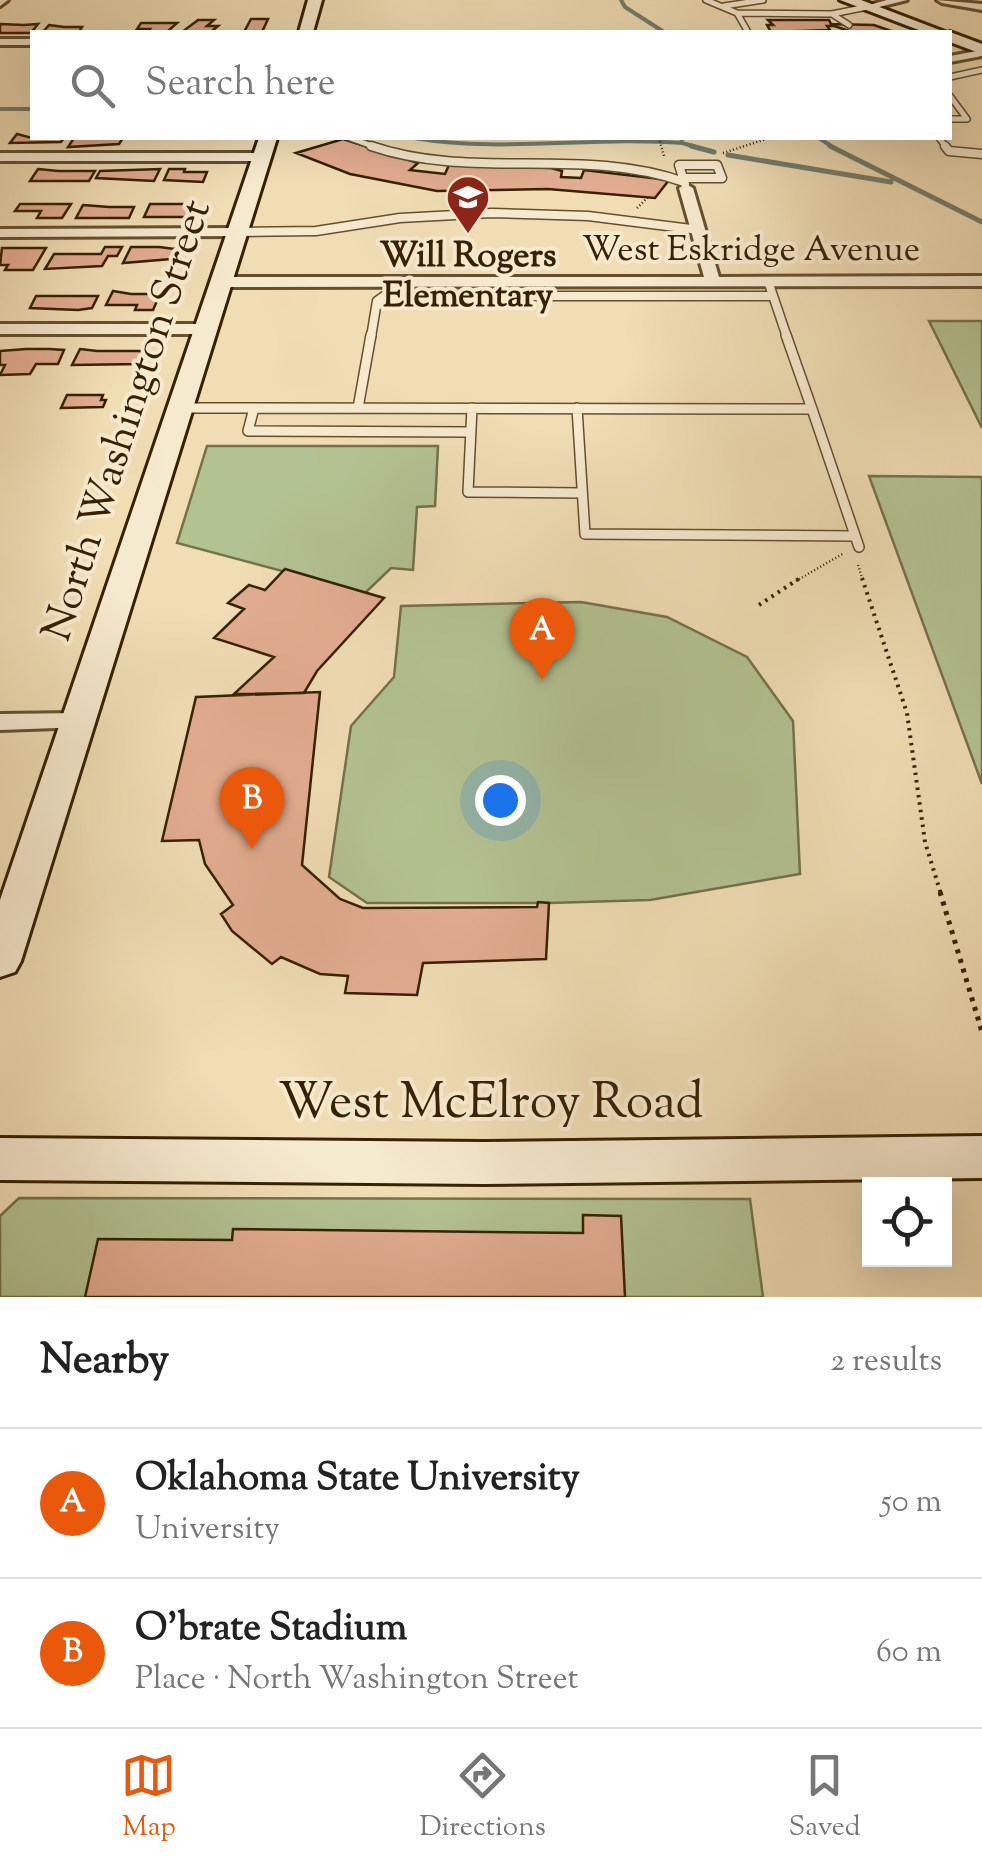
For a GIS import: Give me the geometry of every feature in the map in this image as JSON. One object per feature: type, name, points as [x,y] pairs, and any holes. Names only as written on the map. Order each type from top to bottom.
[{"type":"main road","points":[[307,30],[315,0]]},
{"type":"main road","points":[[848,0],[931,30]]},
{"type":"main road","points":[[952,38],[982,51]]},
{"type":"main road","name":"North Washington Street","points":[[0,962],[265,147]]},
{"type":"main road","name":"West McElroy Road","points":[[0,1158],[484,1163],[982,1157]]},
{"type":"street","points":[[867,7],[902,0]]},
{"type":"street","points":[[946,0],[982,7]]},
{"type":"street","points":[[0,42],[30,42]]},
{"type":"street","points":[[952,58],[982,51]]},
{"type":"street","points":[[0,157],[265,147]]},
{"type":"street","points":[[685,182],[714,281]]},
{"type":"street","points":[[0,232],[240,232]]},
{"type":"street","name":"West Eskridge Avenue","points":[[220,282],[714,281],[771,289],[982,281]]},
{"type":"street","points":[[0,328],[205,328]]},
{"type":"street","points":[[0,722],[78,721]]},
{"type":"lane","points":[[706,0],[737,13],[832,14],[867,7]]},
{"type":"lane","points":[[724,6],[763,0]]},
{"type":"lane","points":[[778,1],[785,13]]},
{"type":"lane","points":[[737,13],[747,30]]},
{"type":"lane","points":[[832,14],[849,25]]},
{"type":"lane","points":[[952,77],[982,70]]},
{"type":"lane","points":[[952,99],[967,119],[952,119]]},
{"type":"lane","points":[[357,140],[428,161],[622,168],[670,175],[685,182],[722,178],[718,165],[679,165],[685,182]]},
{"type":"lane","points":[[941,140],[949,150],[982,154]]},
{"type":"lane","points":[[240,232],[316,231],[400,218],[492,213],[588,216],[700,230]]},
{"type":"lane","points":[[358,408],[377,300],[384,296],[771,289],[857,542],[586,534],[577,408]]},
{"type":"lane","points":[[179,408],[812,409]]},
{"type":"lane","points":[[254,408],[248,430],[471,432]]},
{"type":"lane","points":[[472,408],[468,492],[582,493]]},
{"type":"path","points":[[660,140],[661,145]]},
{"type":"path","points":[[715,158],[733,146],[761,140]]},
{"type":"path","points":[[634,212],[648,197]]},
{"type":"path","points":[[760,605],[857,542]]},
{"type":"path","points":[[857,542],[856,558],[907,713],[925,842],[982,1032]]},
{"type":"green space","points":[[929,321],[982,321],[982,428]]},
{"type":"green space","points":[[207,446],[438,446],[435,506],[417,507],[413,570],[391,568],[365,593],[177,543]]},
{"type":"green space","points":[[869,476],[982,477],[982,784]]},
{"type":"green space","points":[[581,602],[667,617],[747,657],[793,721],[800,874],[650,900],[549,903],[367,903],[329,877],[351,726],[394,677],[401,606]]},
{"type":"green space","points":[[19,1198],[750,1199],[763,1297],[0,1297],[0,1216]]},
{"type":"building","points":[[251,19],[268,19],[263,30],[245,30]]},
{"type":"building","points":[[198,20],[214,20],[207,26],[218,26],[213,30],[185,30]]},
{"type":"building","points":[[768,20],[829,20],[831,24],[874,25],[888,30],[827,26],[830,30],[770,30],[767,25],[773,25]]},
{"type":"building","points":[[141,23],[177,23],[169,30],[137,29]]},
{"type":"building","points":[[0,24],[38,24],[30,33],[0,33]]},
{"type":"building","points":[[49,25],[82,27],[80,30],[45,30]]},
{"type":"building","points":[[17,134],[30,140],[62,140],[61,142],[10,143]]},
{"type":"building","points":[[73,140],[122,140],[119,144],[68,147]]},
{"type":"building","points":[[346,140],[418,163],[410,170],[445,174],[449,165],[551,168],[562,171],[561,177],[581,178],[584,170],[669,180],[655,198],[548,189],[437,191],[350,174],[296,153]]},
{"type":"building","points":[[38,169],[95,171],[89,181],[30,181]]},
{"type":"building","points":[[160,169],[154,181],[96,178],[100,171]]},
{"type":"building","points":[[169,169],[207,172],[203,182],[164,180]]},
{"type":"building","points":[[20,204],[71,204],[62,218],[37,218],[41,211],[15,211]]},
{"type":"building","points":[[150,204],[194,204],[189,217],[144,217]]},
{"type":"building","points":[[83,205],[134,207],[129,218],[76,218]]},
{"type":"building","points":[[105,247],[122,247],[117,256],[108,256],[102,266],[45,269],[54,254],[101,254]]},
{"type":"building","points":[[131,247],[175,249],[171,259],[123,263]]},
{"type":"building","points":[[2,248],[46,248],[33,270],[5,270],[8,265],[0,265]]},
{"type":"building","points":[[113,291],[160,294],[153,310],[135,310],[137,305],[106,305]]},
{"type":"building","points":[[36,296],[98,296],[92,308],[78,310],[30,308]]},
{"type":"building","points":[[80,349],[146,351],[141,364],[72,365]]},
{"type":"building","points":[[64,350],[58,364],[36,364],[30,374],[0,375],[5,365],[0,365],[0,351]]},
{"type":"building","points":[[67,395],[103,395],[101,400],[106,400],[103,407],[61,408]]},
{"type":"building","points":[[285,569],[384,598],[317,671],[304,693],[234,694],[274,657],[214,638],[244,609],[228,603],[249,585],[265,590]]},
{"type":"building","points":[[320,692],[302,865],[340,899],[363,908],[537,907],[538,902],[549,903],[546,959],[423,963],[417,995],[345,993],[348,976],[320,974],[281,957],[272,964],[232,931],[221,914],[233,905],[205,864],[199,840],[162,841],[196,697]]},
{"type":"building","points":[[583,1215],[621,1216],[625,1297],[85,1297],[98,1239],[232,1240],[233,1229],[583,1233]]},
{"type":"waterway","points":[[621,0],[625,7],[661,30]]},
{"type":"waterway","points":[[0,109],[30,109]]},
{"type":"waterway","points":[[430,140],[481,144],[682,143]]},
{"type":"waterway","points":[[822,140],[834,148]]},
{"type":"waterway","points":[[682,143],[700,148]]},
{"type":"waterway","points":[[691,146],[714,152]]},
{"type":"waterway","points":[[830,146],[834,148]]},
{"type":"waterway","points":[[834,148],[982,222]]},
{"type":"waterway","points":[[728,155],[891,182]]},
{"type":"place","name":"Will Rogers Elementary","points":[[468,235]]},
{"type":"place","name":"Oklahoma State University","points":[[542,680]]},
{"type":"place","name":"O'brate Stadium","points":[[252,849]]}]
